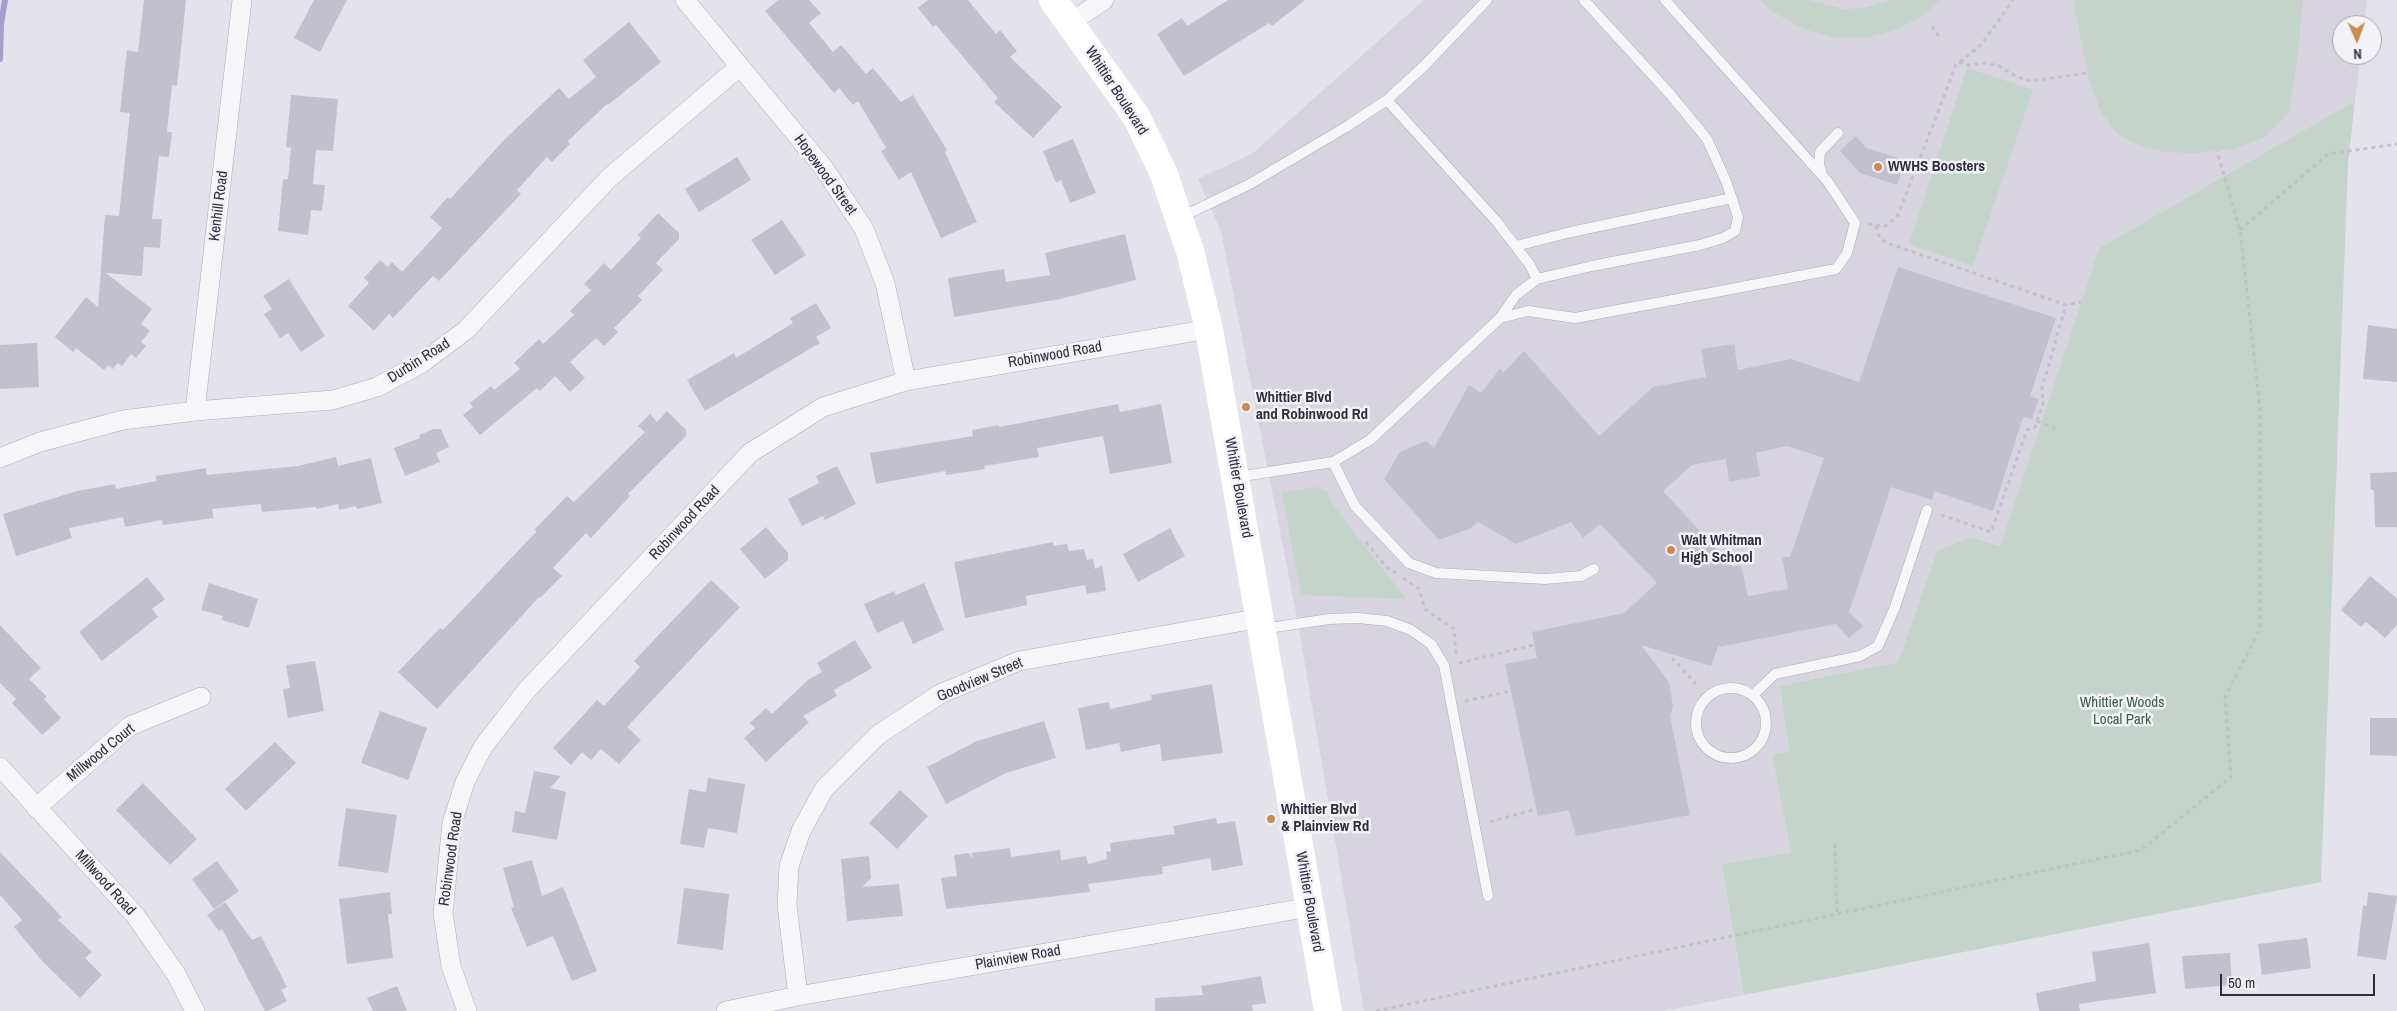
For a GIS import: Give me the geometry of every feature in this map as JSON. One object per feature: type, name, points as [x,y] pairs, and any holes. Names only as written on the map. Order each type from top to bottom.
[{"type":"street","name":"Kenhill Road","points":[[195,411],[242,0]]},
{"type":"street","name":"Hopewood Street","points":[[685,0],[823,167],[864,229],[884,283],[906,381]]},
{"type":"street","name":"Whittier Boulevard","points":[[1053,0],[1071,22],[1136,116],[1163,172],[1190,252],[1209,329],[1236,477],[1328,1011]]},
{"type":"street","points":[[1071,22],[1104,0]]},
{"type":"street","name":"Durbin Road","points":[[0,458],[40,442],[123,420],[195,411],[333,400],[377,387],[422,363],[466,330],[609,178],[739,67]]},
{"type":"street","name":"Robinwood Road","points":[[467,1011],[451,966],[443,913],[452,823],[465,782],[483,747],[526,691],[750,453],[823,407],[906,381],[1209,329]]},
{"type":"street","name":"Goodview Street","points":[[798,996],[787,905],[789,866],[801,831],[824,789],[878,735],[940,694],[1019,661],[1261,624]]},
{"type":"street","name":"Millwood Court","points":[[36,808],[130,726],[201,697]]},
{"type":"street","name":"Millwood Road","points":[[0,767],[134,915],[176,974],[195,1011]]},
{"type":"street","name":"Plainview Road","points":[[726,1011],[798,996],[1310,907]]},
{"type":"lane","points":[[1179,218],[1248,186],[1387,100],[1424,66],[1488,0]]},
{"type":"lane","points":[[1236,477],[1333,462],[1370,440],[1500,318],[1516,295],[1537,280],[1723,238],[1736,231],[1738,218],[1732,198],[1707,139],[1670,94],[1584,0]]},
{"type":"lane","points":[[1500,318],[1528,311],[1575,318],[1836,269],[1847,253],[1855,223],[1823,176],[1664,0]]},
{"type":"lane","points":[[1387,100],[1497,222],[1530,265],[1537,280]]},
{"type":"lane","points":[[1823,176],[1819,164],[1820,152],[1838,133]]},
{"type":"lane","points":[[1516,246],[1571,232],[1732,198]]},
{"type":"lane","points":[[1333,462],[1355,506],[1410,563],[1436,573],[1546,579],[1581,576],[1594,569]]},
{"type":"lane","points":[[1753,695],[1775,674],[1860,656],[1878,646],[1895,607],[1927,510]]},
{"type":"lane","points":[[1261,624],[1358,618],[1387,622],[1411,630],[1431,644],[1444,665],[1488,896]]},
{"type":"lane","points":[[1738,688],[1753,695],[1763,708],[1766,724],[1762,740],[1751,752],[1736,758],[1718,756],[1704,746],[1696,731],[1697,713],[1705,698],[1720,689],[1738,688]]},
{"type":"path","points":[[1855,223],[1886,226],[1898,215],[1956,65],[1981,45],[2013,0]]},
{"type":"path","points":[[1932,26],[1941,39]]},
{"type":"path","points":[[1960,62],[1968,65],[1985,63],[1999,66],[2018,77],[2031,81],[2088,73]]},
{"type":"path","points":[[2240,230],[2328,154],[2397,144]]},
{"type":"path","points":[[1376,1011],[2141,850],[2231,777],[2225,697],[2260,629],[2260,408],[2240,230],[2216,151]]},
{"type":"path","points":[[1876,225],[1880,239],[1890,244],[2066,304],[2081,302]]},
{"type":"path","points":[[1927,510],[1991,532],[2027,430],[2035,427],[2044,404],[2042,388],[2066,304]]},
{"type":"path","points":[[2037,421],[2056,429]]},
{"type":"path","points":[[1362,538],[1386,566],[1419,589],[1425,609],[1454,629],[1456,652],[1454,664],[1534,645]]},
{"type":"path","points":[[1672,658],[1696,684]]},
{"type":"path","points":[[1462,702],[1511,692]]},
{"type":"path","points":[[1489,822],[1536,809]]},
{"type":"path","points":[[1835,844],[1837,914]]},
{"type":"shaded area","name":"Walt Whitman High School","points":[[1424,0],[2367,0],[2365,15],[2332,15],[2332,65],[2360,65],[2355,101],[2099,248],[2000,546],[1970,537],[1937,551],[1898,662],[1780,686],[1789,751],[1772,755],[1791,852],[1722,864],[1744,995],[1663,1011],[1364,1011],[1298,623],[1221,231],[1198,179],[1253,153]]},
{"type":"green space","points":[[1760,0],[1809,0],[1844,9],[1863,8],[1892,0],[1941,0],[1918,19],[1894,30],[1870,37],[1845,38],[1830,37],[1804,29],[1773,12]]},
{"type":"green space","points":[[2073,0],[2303,0],[2297,64],[2289,113],[2265,137],[2235,149],[2194,153],[2165,152],[2138,145],[2115,132],[2101,112],[2090,84]]},
{"type":"green space","points":[[1967,68],[2033,90],[1973,266],[1909,244]]},
{"type":"green space","name":"Whittier Woods Local Park","points":[[2355,101],[2348,164],[2321,882],[1744,995],[1722,864],[1791,852],[1772,755],[1789,751],[1780,686],[1898,662],[1937,551],[1970,537],[2000,546],[2099,248]]},
{"type":"green space","points":[[1316,487],[1326,491],[1334,506],[1406,599],[1301,595],[1282,493]]},
{"type":"building","points":[[144,0],[186,0],[177,86],[172,85],[167,132],[172,132],[169,157],[159,156],[152,219],[162,219],[160,248],[144,247],[142,276],[106,273],[152,309],[141,324],[150,331],[141,342],[146,346],[136,358],[131,354],[122,366],[118,363],[113,369],[108,365],[104,370],[76,348],[73,352],[55,337],[86,297],[98,307],[105,215],[119,216],[130,113],[120,112],[127,50],[138,52]]},
{"type":"building","points":[[314,0],[347,0],[320,52],[294,38]]},
{"type":"building","points":[[778,0],[809,0],[821,13],[809,23],[833,52],[841,45],[866,74],[873,68],[901,102],[913,95],[947,150],[945,152],[977,222],[941,238],[911,172],[899,180],[881,151],[886,148],[858,101],[853,105],[839,88],[834,93],[765,11]]},
{"type":"building","points":[[928,0],[968,0],[996,34],[1000,30],[1017,51],[1010,57],[1062,107],[1033,138],[994,102],[998,98],[936,25],[933,27],[918,8]]},
{"type":"building","points":[[1228,0],[1305,0],[1272,26],[1269,23],[1184,76],[1157,34],[1182,18],[1187,26]]},
{"type":"building","points":[[629,22],[661,62],[607,104],[568,141],[570,144],[552,162],[547,157],[517,190],[521,194],[439,281],[433,276],[393,318],[389,314],[374,331],[348,306],[369,283],[364,278],[380,260],[388,267],[392,262],[402,272],[442,228],[430,217],[448,197],[450,199],[505,139],[559,88],[569,99],[596,77],[583,60]]},
{"type":"building","points":[[291,95],[338,99],[333,151],[316,150],[313,184],[325,185],[322,211],[311,210],[308,235],[278,231],[283,180],[288,179],[291,148],[286,147]]},
{"type":"building","name":"WWHS Boosters","points":[[1856,136],[1866,148],[1905,160],[1897,185],[1860,173],[1840,151]]},
{"type":"building","points":[[1073,139],[1096,193],[1070,203],[1061,180],[1056,183],[1043,151]]},
{"type":"building","points":[[737,157],[751,180],[699,212],[685,189]]},
{"type":"building","points":[[658,213],[679,233],[679,239],[656,263],[663,270],[638,296],[642,300],[614,328],[618,332],[604,346],[596,338],[570,362],[585,378],[570,392],[555,376],[540,391],[537,388],[480,435],[463,415],[473,407],[470,403],[491,386],[494,390],[520,369],[514,363],[539,339],[543,344],[574,315],[570,311],[591,290],[584,284],[604,263],[611,270],[641,238],[638,235]]},
{"type":"building","points":[[782,220],[806,255],[775,275],[751,240]]},
{"type":"building","points":[[1125,234],[1136,280],[1060,299],[954,317],[948,278],[1004,269],[1006,282],[1050,275],[1045,253]]},
{"type":"building","name":"Walt Whitman High School","points":[[1898,267],[2056,318],[2030,396],[2039,399],[2032,419],[2023,417],[1993,511],[1934,491],[1932,500],[1891,487],[1849,612],[1863,626],[1849,638],[1836,624],[1718,647],[1711,666],[1641,645],[1669,682],[1673,707],[1670,716],[1690,815],[1576,836],[1569,810],[1538,816],[1505,664],[1537,658],[1532,632],[1624,613],[1657,583],[1600,524],[1583,538],[1571,522],[1516,544],[1478,522],[1469,529],[1439,540],[1384,479],[1400,452],[1426,441],[1434,448],[1469,385],[1481,393],[1500,369],[1503,373],[1524,351],[1599,436],[1653,387],[1706,377],[1701,349],[1734,344],[1738,370],[1791,359],[1859,382]],"holes":[[[1787,446],[1824,458],[1790,557],[1782,557],[1788,589],[1748,596],[1741,565],[1733,567],[1663,491],[1692,465],[1726,459],[1729,482],[1760,476],[1756,453]]]},
{"type":"building","points":[[289,279],[325,336],[301,352],[288,333],[280,338],[264,314],[272,309],[263,296]]},
{"type":"building","points":[[816,303],[831,328],[816,337],[820,343],[705,411],[687,380],[734,353],[736,358],[793,323],[790,318]]},
{"type":"building","points":[[2368,325],[2397,329],[2397,382],[2363,379]]},
{"type":"building","points":[[37,343],[39,387],[0,389],[0,345]]},
{"type":"building","points":[[1118,404],[1120,412],[1161,404],[1172,463],[1110,474],[1103,436],[1037,448],[1039,457],[984,466],[985,469],[946,475],[945,471],[876,484],[870,453],[973,436],[972,430],[999,425],[999,427]]},
{"type":"building","points":[[667,411],[686,430],[686,436],[628,494],[630,496],[591,538],[586,533],[553,568],[562,576],[539,597],[437,709],[398,672],[440,628],[443,630],[537,531],[534,530],[567,496],[574,502],[645,432],[638,426],[650,414],[657,422]]},
{"type":"building","points":[[434,429],[441,429],[449,447],[436,453],[440,462],[405,476],[394,448],[420,438],[419,435]]},
{"type":"building","points":[[336,457],[338,466],[371,458],[382,503],[357,509],[356,506],[339,510],[338,504],[317,509],[316,507],[262,512],[261,504],[212,509],[214,518],[163,525],[162,520],[125,527],[123,517],[69,528],[72,538],[16,556],[3,514],[77,491],[115,484],[116,489],[156,481],[156,476],[206,468],[207,475],[298,466]]},
{"type":"building","points":[[837,466],[856,504],[825,520],[823,516],[802,526],[788,499],[819,483],[816,476]]},
{"type":"building","points":[[2397,472],[2397,527],[2375,527],[2374,490],[2371,490],[2370,473]]},
{"type":"building","points":[[766,527],[788,553],[788,560],[765,579],[740,549]]},
{"type":"building","points":[[1170,528],[1185,556],[1138,582],[1123,554]]},
{"type":"building","points":[[1053,542],[1054,546],[1067,544],[1069,551],[1084,549],[1087,560],[1093,559],[1095,569],[1102,565],[1106,591],[1087,594],[1085,585],[1026,596],[1027,605],[965,618],[954,562]]},
{"type":"building","points":[[2370,576],[2397,598],[2397,625],[2385,638],[2366,622],[2361,627],[2341,610]]},
{"type":"building","points":[[147,577],[165,599],[152,609],[158,617],[102,661],[79,632]]},
{"type":"building","points":[[711,580],[740,607],[627,727],[641,740],[619,764],[601,749],[591,760],[582,752],[571,765],[553,748],[597,700],[604,706],[640,667],[634,661]]},
{"type":"building","points":[[209,583],[258,599],[249,628],[222,620],[223,616],[201,610]]},
{"type":"building","points":[[924,583],[944,630],[913,644],[903,621],[877,633],[864,604],[894,591],[896,595]]},
{"type":"building","points":[[0,625],[41,668],[29,679],[47,697],[44,699],[61,718],[42,735],[12,703],[16,699],[0,683]]},
{"type":"building","points":[[855,640],[872,668],[834,690],[837,696],[803,716],[809,722],[766,762],[744,738],[755,728],[750,723],[766,708],[772,714],[808,680],[822,672],[817,663]]},
{"type":"building","points":[[315,661],[324,711],[288,718],[283,689],[290,688],[286,665]]},
{"type":"building","points":[[1212,684],[1223,753],[1162,761],[1160,744],[1121,752],[1119,743],[1086,750],[1078,708],[1109,702],[1110,709],[1152,700],[1151,695]]},
{"type":"building","points":[[380,711],[427,728],[408,780],[361,763]]},
{"type":"building","points":[[2370,718],[2397,718],[2397,756],[2370,755]]},
{"type":"building","points":[[1044,721],[1056,758],[1006,773],[946,804],[927,767],[977,741]]},
{"type":"building","points":[[275,742],[296,763],[246,811],[225,789]]},
{"type":"building","points":[[534,771],[561,776],[550,788],[566,792],[557,840],[512,832],[515,811],[525,813]]},
{"type":"building","points":[[708,778],[745,784],[737,833],[708,828],[704,848],[680,844],[689,789],[706,792]]},
{"type":"building","points":[[143,783],[197,839],[170,865],[116,810]]},
{"type":"building","points":[[900,790],[928,816],[897,849],[869,823]]},
{"type":"building","points":[[346,808],[397,815],[388,873],[338,866]]},
{"type":"building","points":[[1216,818],[1217,824],[1235,821],[1243,865],[1212,871],[1210,858],[1162,867],[1163,874],[1088,884],[1090,892],[946,909],[941,878],[957,876],[954,855],[968,853],[974,859],[971,853],[1010,848],[1011,857],[1060,850],[1061,860],[1086,856],[1088,864],[1107,859],[1106,852],[1111,851],[1110,843],[1175,834],[1173,826]]},
{"type":"building","points":[[0,852],[62,917],[58,920],[92,952],[85,958],[102,975],[80,998],[43,962],[14,927],[22,920],[0,895]]},
{"type":"building","points":[[869,856],[871,878],[862,887],[899,884],[903,916],[847,921],[841,859]]},
{"type":"building","points":[[532,860],[542,896],[563,887],[597,971],[572,981],[553,936],[527,947],[511,908],[514,907],[503,868]]},
{"type":"building","points":[[217,861],[239,891],[214,909],[192,879]]},
{"type":"building","points":[[684,888],[729,894],[723,950],[677,944]]},
{"type":"building","points":[[390,892],[392,914],[388,914],[393,958],[347,964],[339,899]]},
{"type":"building","points":[[2368,892],[2397,896],[2386,960],[2357,956],[2363,905],[2367,906]]},
{"type":"building","points":[[225,902],[252,940],[261,936],[287,987],[281,990],[287,1001],[268,1011],[265,1011],[222,929],[219,931],[207,915]]},
{"type":"building","points":[[2307,938],[2311,968],[2262,975],[2258,944]]},
{"type":"building","points":[[2149,943],[2156,993],[2079,1004],[2080,1011],[2039,1011],[2036,993],[2096,981],[2092,952]]},
{"type":"building","points":[[2230,953],[2232,985],[2185,989],[2182,956]]},
{"type":"building","points":[[1261,976],[1266,1003],[1252,1005],[1253,1011],[1155,1011],[1155,998],[1203,995],[1201,986]]},
{"type":"building","points":[[397,986],[407,1011],[373,1011],[367,998]]},
{"type":"waterway","points":[[0,59],[1,24],[5,0]]},
{"type":"place","name":"WWHS Boosters","points":[[1878,167]]},
{"type":"place","name":"Whittier Blvd and Robinwood Rd","points":[[1246,407]]},
{"type":"place","name":"Walt Whitman High School","points":[[1671,550]]},
{"type":"place","name":"Whittier Blvd & Plainview Rd","points":[[1271,819]]}]
